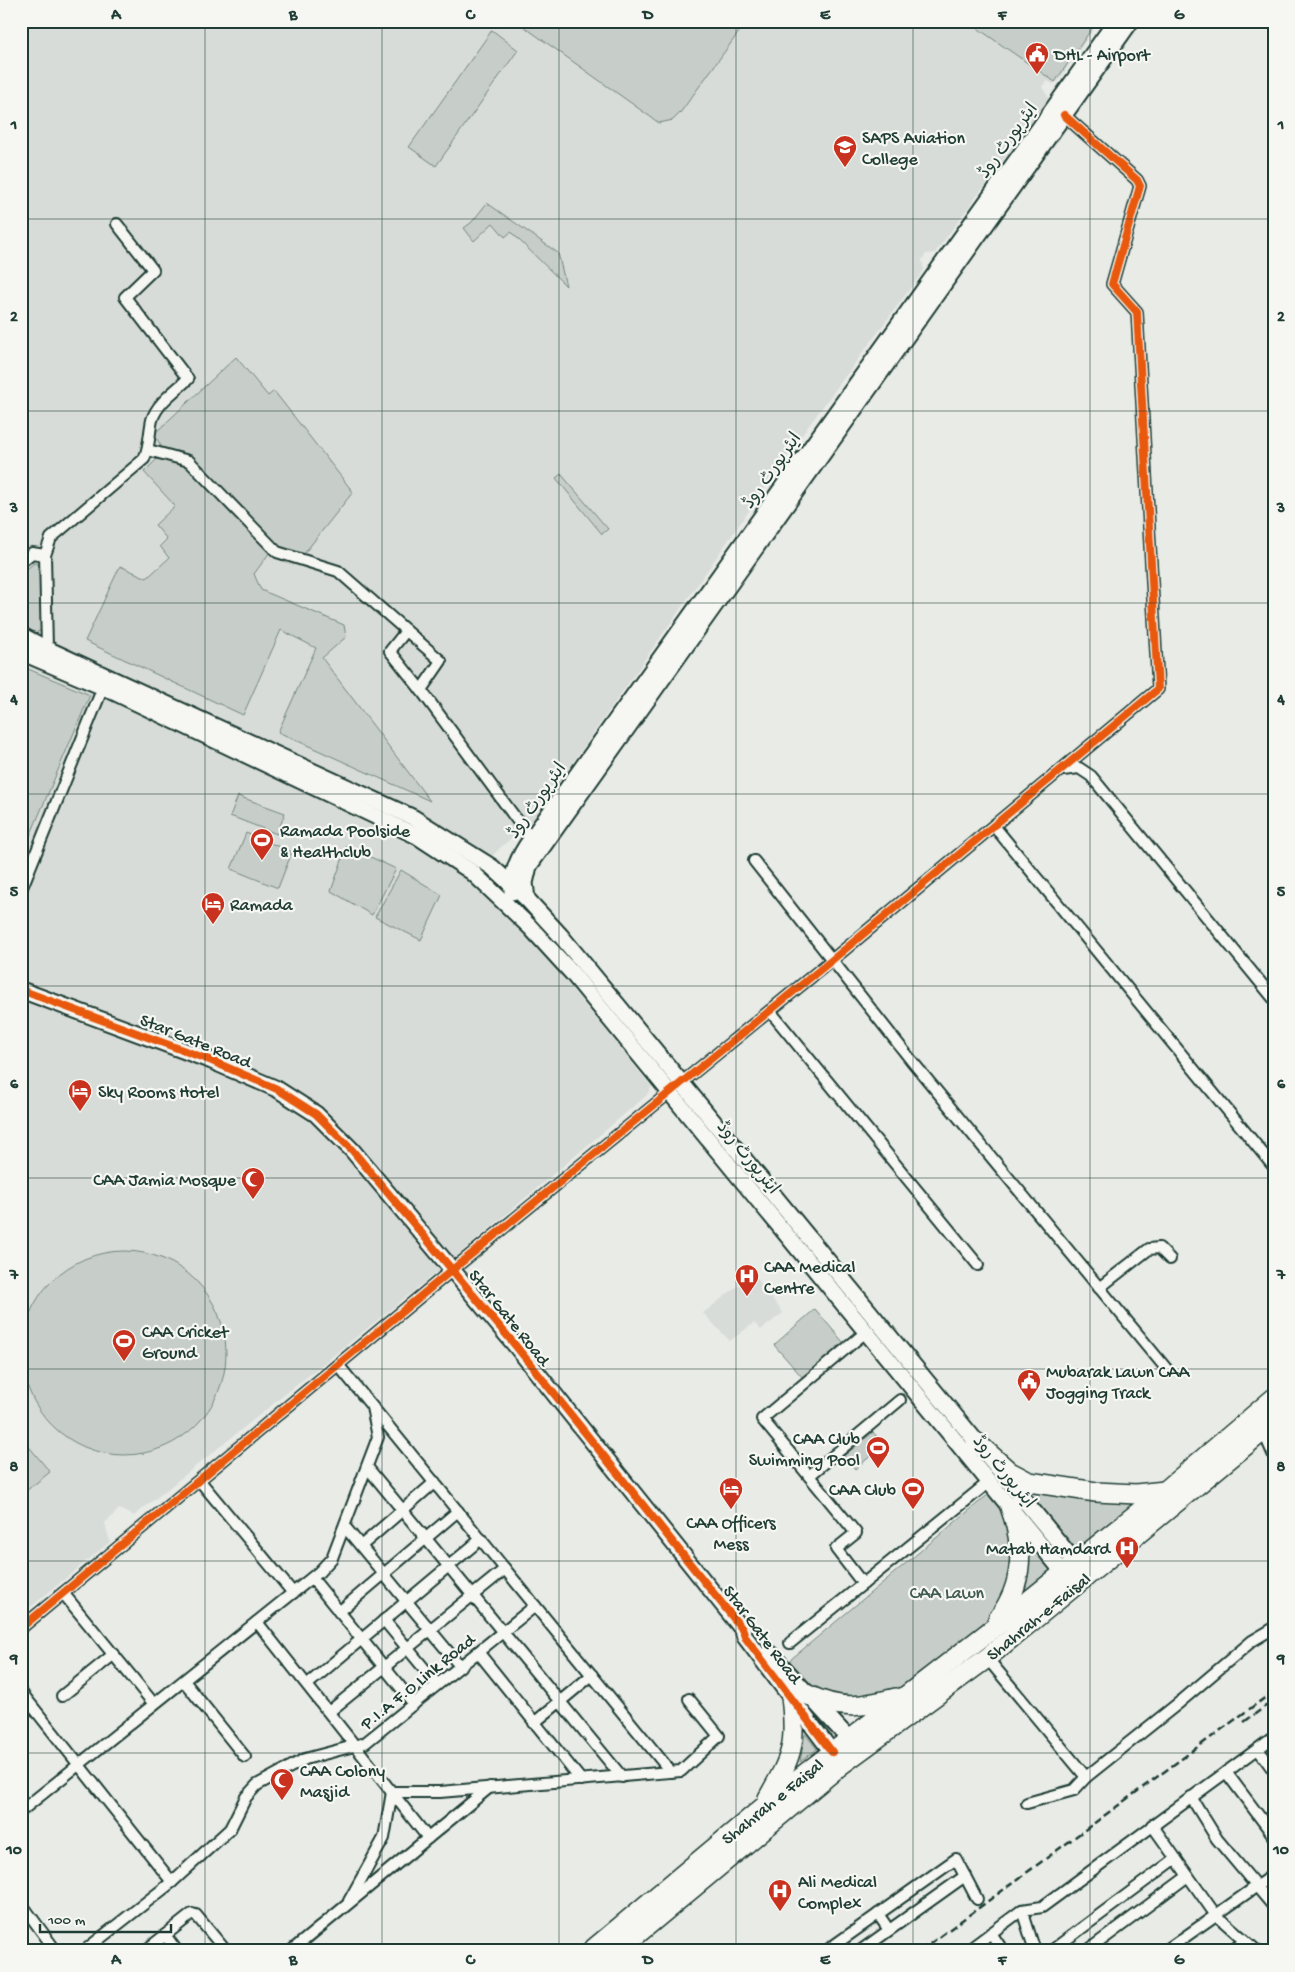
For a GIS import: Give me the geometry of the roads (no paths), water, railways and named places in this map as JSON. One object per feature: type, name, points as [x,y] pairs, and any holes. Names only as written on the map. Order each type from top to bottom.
[{"type":"highway","name":"Shahrah-e-Faisal","points":[[903,1696],[971,1646],[1165,1491],[1274,1398]]},
{"type":"highway","name":"Shahrah-e-Faisal","points":[[837,1758],[987,1658],[1268,1427]]},
{"type":"highway","points":[[976,1442],[1010,1472],[1029,1482],[1096,1492],[1136,1494],[1165,1491]]},
{"type":"highway","points":[[971,1646],[999,1619],[1011,1601],[1021,1548],[1017,1526],[1010,1507]]},
{"type":"highway","points":[[759,1812],[789,1761],[793,1746],[799,1695],[834,1706],[845,1707],[866,1706],[903,1696]]},
{"type":"highway","name":"Shahrah e Faisal","points":[[617,1951],[837,1758],[849,1739],[903,1696]]},
{"type":"highway","name":"Shahrah e Faisal","points":[[591,1951],[759,1812],[837,1758]]},
{"type":"main road","name":"ایئرپورٹ روڈ","points":[[508,877],[527,845],[1116,21]]},
{"type":"main road","name":"ایئرپورٹ روڈ","points":[[529,866],[1131,21]]},
{"type":"main road","points":[[21,634],[154,704],[247,748]]},
{"type":"main road","points":[[21,652],[103,687],[154,704]]},
{"type":"main road","name":"ایئرپورٹ روڈ","points":[[247,748],[414,818],[508,877],[560,936],[867,1332],[1010,1507],[1069,1567]]},
{"type":"main road","name":"ایئرپورٹ روڈ","points":[[247,748],[417,836],[472,872],[516,913],[676,1087],[976,1442],[1069,1567]]},
{"type":"main road","points":[[484,862],[501,862],[527,845]]},
{"type":"main road","points":[[472,872],[508,877],[529,866]]},
{"type":"main road","points":[[527,900],[525,882],[529,866]]},
{"type":"main road","points":[[508,877],[516,913]]},
{"type":"main road","name":"Star Gate Road","points":[[21,990],[212,1061],[277,1090],[310,1111],[352,1150],[452,1270],[657,1521],[743,1630],[745,1637],[799,1695],[849,1739]]},
{"type":"main road","name":"Star Gate Road","points":[[799,1695],[837,1758]]},
{"type":"street","points":[[21,1628],[339,1366],[452,1270],[1062,770],[1158,688],[1137,314],[1112,284],[1140,186],[1137,180],[1064,115]]},
{"type":"street","points":[[47,649],[45,555],[51,538],[144,459],[148,450],[152,420],[158,408],[188,379],[126,297],[153,270],[117,224]]},
{"type":"street","points":[[148,450],[189,460],[277,552],[338,571],[441,661],[421,690]]},
{"type":"street","points":[[21,562],[32,553],[45,555]]},
{"type":"street","points":[[406,631],[390,651],[421,690],[527,845]]},
{"type":"street","points":[[21,890],[103,687]]},
{"type":"street","points":[[1062,770],[1079,768],[1091,776],[1274,999]]},
{"type":"street","points":[[994,826],[1274,1167]]},
{"type":"street","points":[[754,861],[924,1075],[1169,1372]]},
{"type":"street","points":[[770,1011],[978,1265]]},
{"type":"street","points":[[1099,1288],[1149,1249],[1159,1248],[1170,1259]]},
{"type":"street","points":[[863,1584],[836,1549],[856,1533],[762,1418],[867,1332]]},
{"type":"street","points":[[339,1366],[671,1772]]},
{"type":"street","points":[[809,1476],[900,1400]]},
{"type":"street","points":[[21,1796],[25,1808],[312,1578],[332,1558],[378,1437],[372,1407]]},
{"type":"street","points":[[1268,1427],[1274,1456]]},
{"type":"street","points":[[367,1467],[622,1777]]},
{"type":"street","points":[[200,1480],[293,1593]]},
{"type":"street","points":[[361,1546],[434,1482]]},
{"type":"street","points":[[790,1643],[989,1482]]},
{"type":"street","points":[[339,1612],[458,1511]]},
{"type":"street","points":[[345,1527],[460,1666]]},
{"type":"street","points":[[308,1684],[481,1539]]},
{"type":"street","points":[[330,1711],[505,1569]]},
{"type":"street","points":[[312,1578],[414,1704]]},
{"type":"street","points":[[63,1592],[154,1704]]},
{"type":"street","name":"P.I.A F.O Link Road","points":[[84,1951],[172,1882],[230,1829],[246,1797],[257,1784],[306,1759],[365,1743],[535,1606]]},
{"type":"street","points":[[384,1620],[437,1684]]},
{"type":"street","points":[[257,1622],[330,1711],[428,1838]]},
{"type":"street","points":[[1027,1802],[1074,1790],[1086,1777],[1252,1641],[1274,1628]]},
{"type":"street","points":[[478,1652],[581,1780]]},
{"type":"street","points":[[62,1696],[114,1654]]},
{"type":"street","points":[[987,1658],[1086,1777]]},
{"type":"street","points":[[534,1723],[592,1675]]},
{"type":"street","points":[[184,1681],[245,1757]]},
{"type":"street","points":[[21,1692],[172,1882]]},
{"type":"street","points":[[392,1792],[440,1792],[681,1771],[719,1736],[689,1699]]},
{"type":"street","points":[[967,1951],[1022,1910],[1042,1907],[1274,1737]]},
{"type":"street","points":[[1258,1749],[1274,1771]]},
{"type":"street","points":[[1226,1772],[1274,1836]]},
{"type":"street","points":[[291,1951],[349,1901],[491,1787]]},
{"type":"street","points":[[349,1901],[384,1838],[392,1792]]},
{"type":"street","points":[[1191,1797],[1217,1838],[1274,1907]]},
{"type":"street","points":[[1152,1825],[1216,1914],[1257,1951]]},
{"type":"street","points":[[826,1951],[956,1859],[977,1899]]},
{"type":"street","points":[[1051,1951],[1175,1859]]},
{"type":"street","points":[[1165,1951],[1274,1874]]},
{"type":"street","points":[[860,1951],[965,1876]]},
{"type":"street","points":[[1087,1951],[1188,1876]]},
{"type":"street","points":[[21,1903],[56,1951]]},
{"type":"street","points":[[1022,1910],[1035,1951]]},
{"type":"street","points":[[145,1951],[194,1914],[226,1951]]},
{"type":"street","points":[[878,1914],[889,1930]]},
{"type":"street","points":[[991,1933],[1003,1951]]},
{"type":"street","points":[[165,1935],[177,1951]]},
{"type":"street","points":[[1230,1951],[1244,1941]]},
{"type":"railway","points":[[920,1951],[1274,1691]]},
{"type":"railway","points":[[1244,1722],[1274,1700]]},
{"type":"place","name":"DHL - Airport","points":[[1037,75]]},
{"type":"place","name":"SAPS Aviation College","points":[[845,168]]},
{"type":"place","name":"Ramada Poolside & Healthclub","points":[[262,861]]},
{"type":"place","name":"Ramada","points":[[213,925]]},
{"type":"place","name":"Sky Rooms Hotel","points":[[80,1112]]},
{"type":"place","name":"CAA Jamia Mosque","points":[[253,1200]]},
{"type":"place","name":"CAA Medical Centre","points":[[747,1297]]},
{"type":"place","name":"CAA Cricket Ground","points":[[124,1362]]},
{"type":"place","name":"Mubarak Lawn CAA Jogging Track","points":[[1029,1402]]},
{"type":"place","name":"CAA Club Swimming Pool","points":[[878,1469]]},
{"type":"place","name":"CAA Officers Mess","points":[[731,1510]]},
{"type":"place","name":"CAA Club","points":[[913,1510]]},
{"type":"place","name":"Matab Hamdard","points":[[1127,1569]]},
{"type":"place","name":"CAA Colony Masjid","points":[[282,1801]]},
{"type":"place","name":"Ali Medical Complex","points":[[780,1912]]},
{"type":"park label","name":"CAA Lawn","points":[[947,1592]]}]
